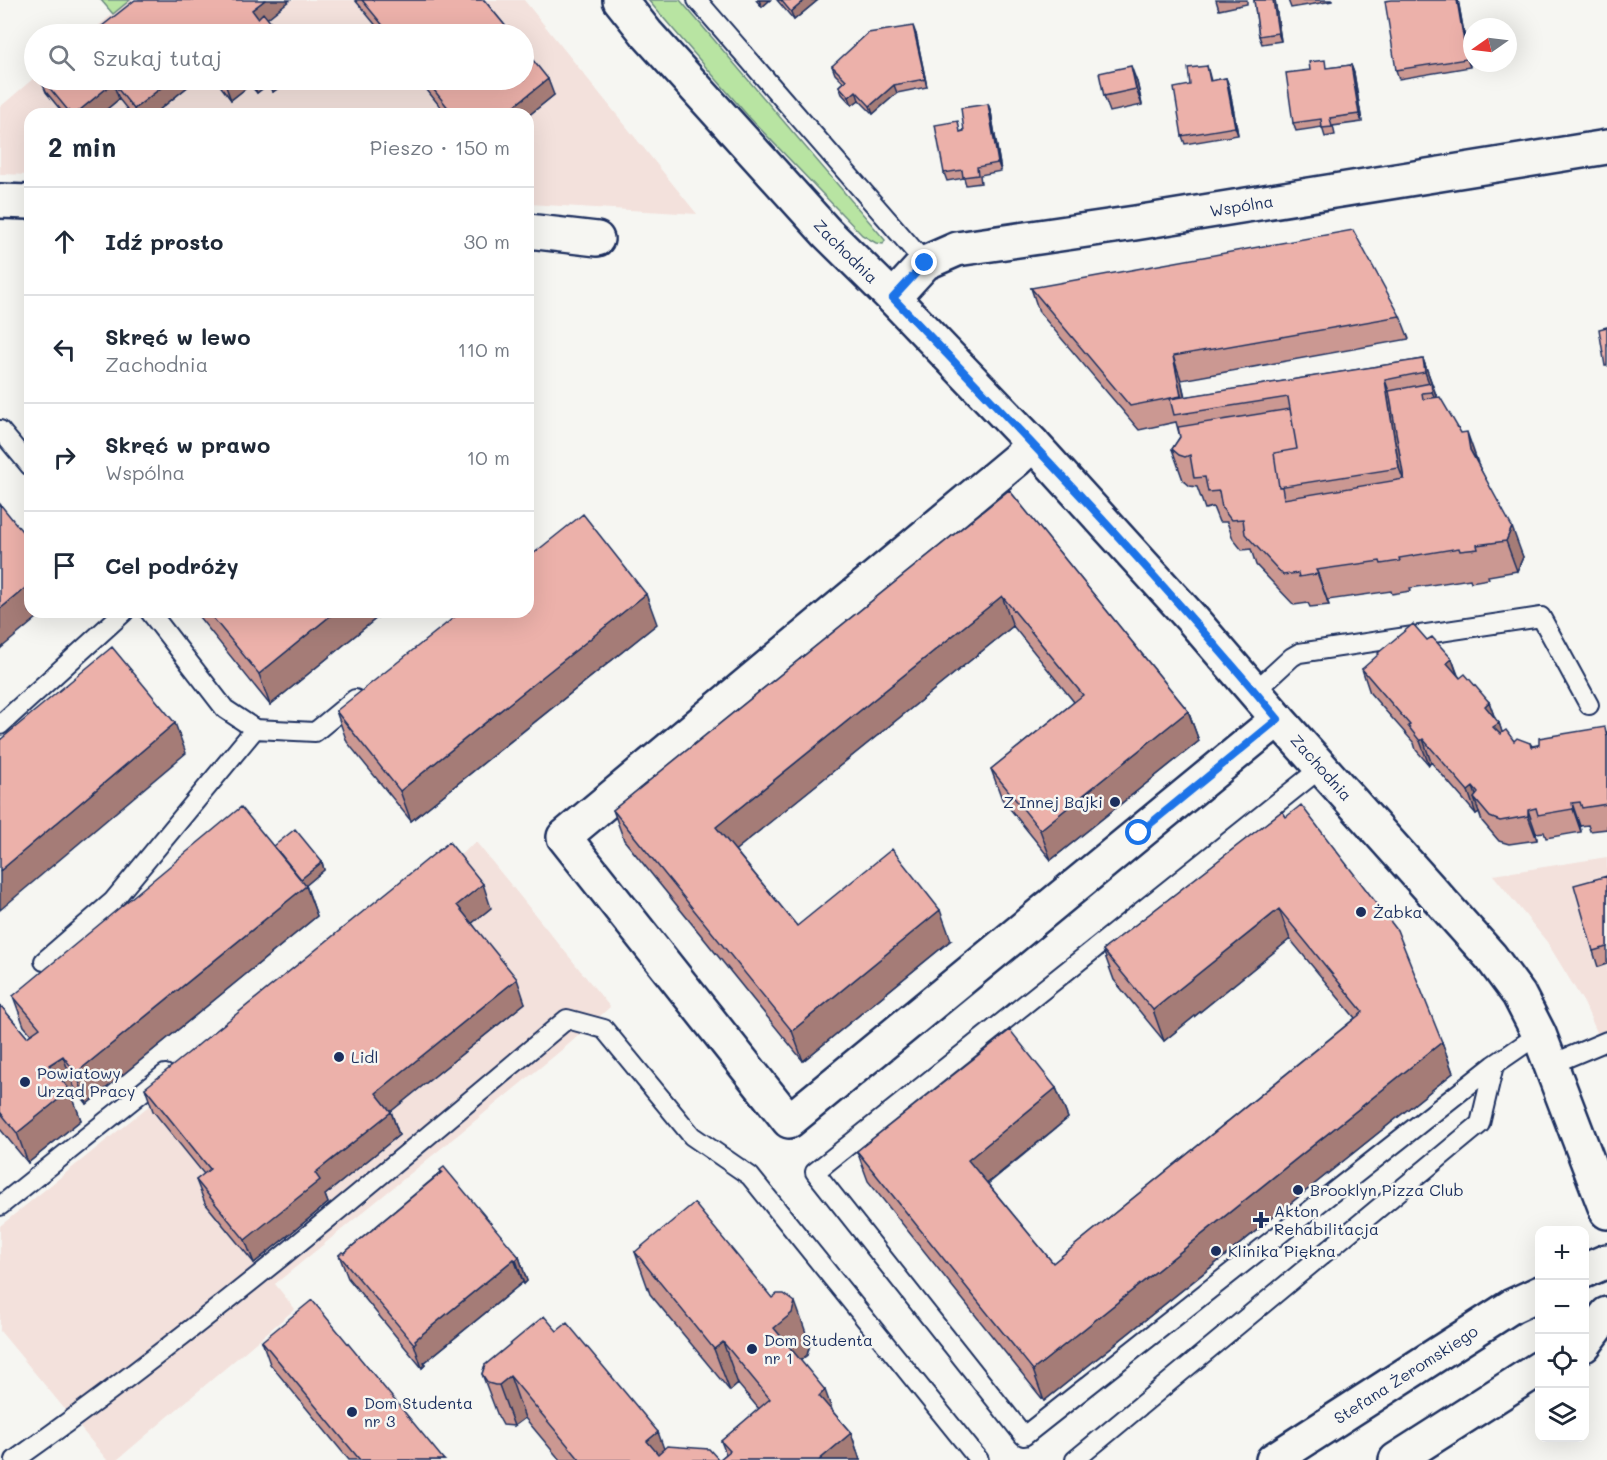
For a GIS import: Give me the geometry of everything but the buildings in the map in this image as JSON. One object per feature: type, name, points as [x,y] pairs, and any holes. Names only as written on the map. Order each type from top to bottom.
[{"type":"street","name":"Zachodnia","points":[[620,0],[647,34],[827,233],[893,298],[1033,444],[1192,619],[1278,719],[1491,957],[1519,995],[1539,1034],[1607,1212]]},
{"type":"street","name":"Wspólna","points":[[893,298],[925,263],[957,249],[1135,223],[1607,147]]},
{"type":"street","points":[[0,201],[24,202]]},
{"type":"street","points":[[534,232],[597,239]]},
{"type":"street","points":[[1033,444],[564,837],[789,1121],[1278,719]]},
{"type":"street","points":[[1589,1269],[1607,1261]]},
{"type":"street","name":"Stefana Żeromskiego","points":[[1273,1460],[1512,1306],[1535,1295]]},
{"type":"street","points":[[1589,1338],[1607,1314]]},
{"type":"street","points":[[1589,1343],[1607,1334]]},
{"type":"street","points":[[1396,1460],[1535,1371]]},
{"type":"lane","points":[[697,0],[925,263]]},
{"type":"lane","points":[[0,430],[24,459]]},
{"type":"lane","points":[[1255,691],[1299,653],[1541,617],[1589,705]]},
{"type":"lane","points":[[0,724],[117,618]]},
{"type":"lane","points":[[155,618],[225,709],[255,729],[315,732],[367,690]]},
{"type":"lane","points":[[44,961],[113,901],[255,729]]},
{"type":"lane","points":[[1322,767],[815,1172],[1024,1436],[1494,1065],[1539,1034]]},
{"type":"lane","points":[[15,1460],[174,1342],[243,1287],[567,1019],[604,1029],[692,1136],[750,1176],[979,1460]]},
{"type":"lane","points":[[1552,1064],[1607,1041]]},
{"type":"lane","points":[[0,1206],[177,1063]]},
{"type":"lane","points":[[1075,1460],[1480,1124],[1494,1065]]},
{"type":"shaded area","points":[[130,0],[524,0],[697,214],[534,204],[534,108],[24,108],[24,175],[0,174],[0,107],[24,87],[24,90],[534,90],[534,24],[100,24]]},
{"type":"shaded area","points":[[476,842],[610,1007],[569,1044],[275,1284],[295,1309],[117,1460],[107,1460],[0,1331],[0,1226]]},
{"type":"shaded area","points":[[1607,857],[1607,1055],[1584,1003],[1547,942],[1493,875]]},
{"type":"green space","points":[[101,0],[130,0],[113,14]]},
{"type":"green space","points":[[648,0],[680,0],[885,240],[883,244],[876,243],[862,235],[748,116]]},
{"type":"place","name":"Z Innej Bajki","points":[[1115,802]]},
{"type":"place","name":"Żabka","points":[[1361,912]]},
{"type":"place","name":"Lidl","points":[[339,1057]]},
{"type":"place","name":"Powiatowy Urząd Pracy","points":[[25,1082]]},
{"type":"place","name":"Brooklyn Pizza Club","points":[[1298,1190]]},
{"type":"place","name":"Akton Rehabilitacja","points":[[1261,1220]]},
{"type":"place","name":"Klinika Piękna","points":[[1216,1251]]},
{"type":"place","name":"Dom Studenta nr 1","points":[[752,1349]]},
{"type":"place","name":"Dom Studenta nr 3","points":[[352,1412]]},
{"type":"route","points":[[925,263],[893,298],[1033,444],[1192,619],[1278,719],[1139,833]]}]
